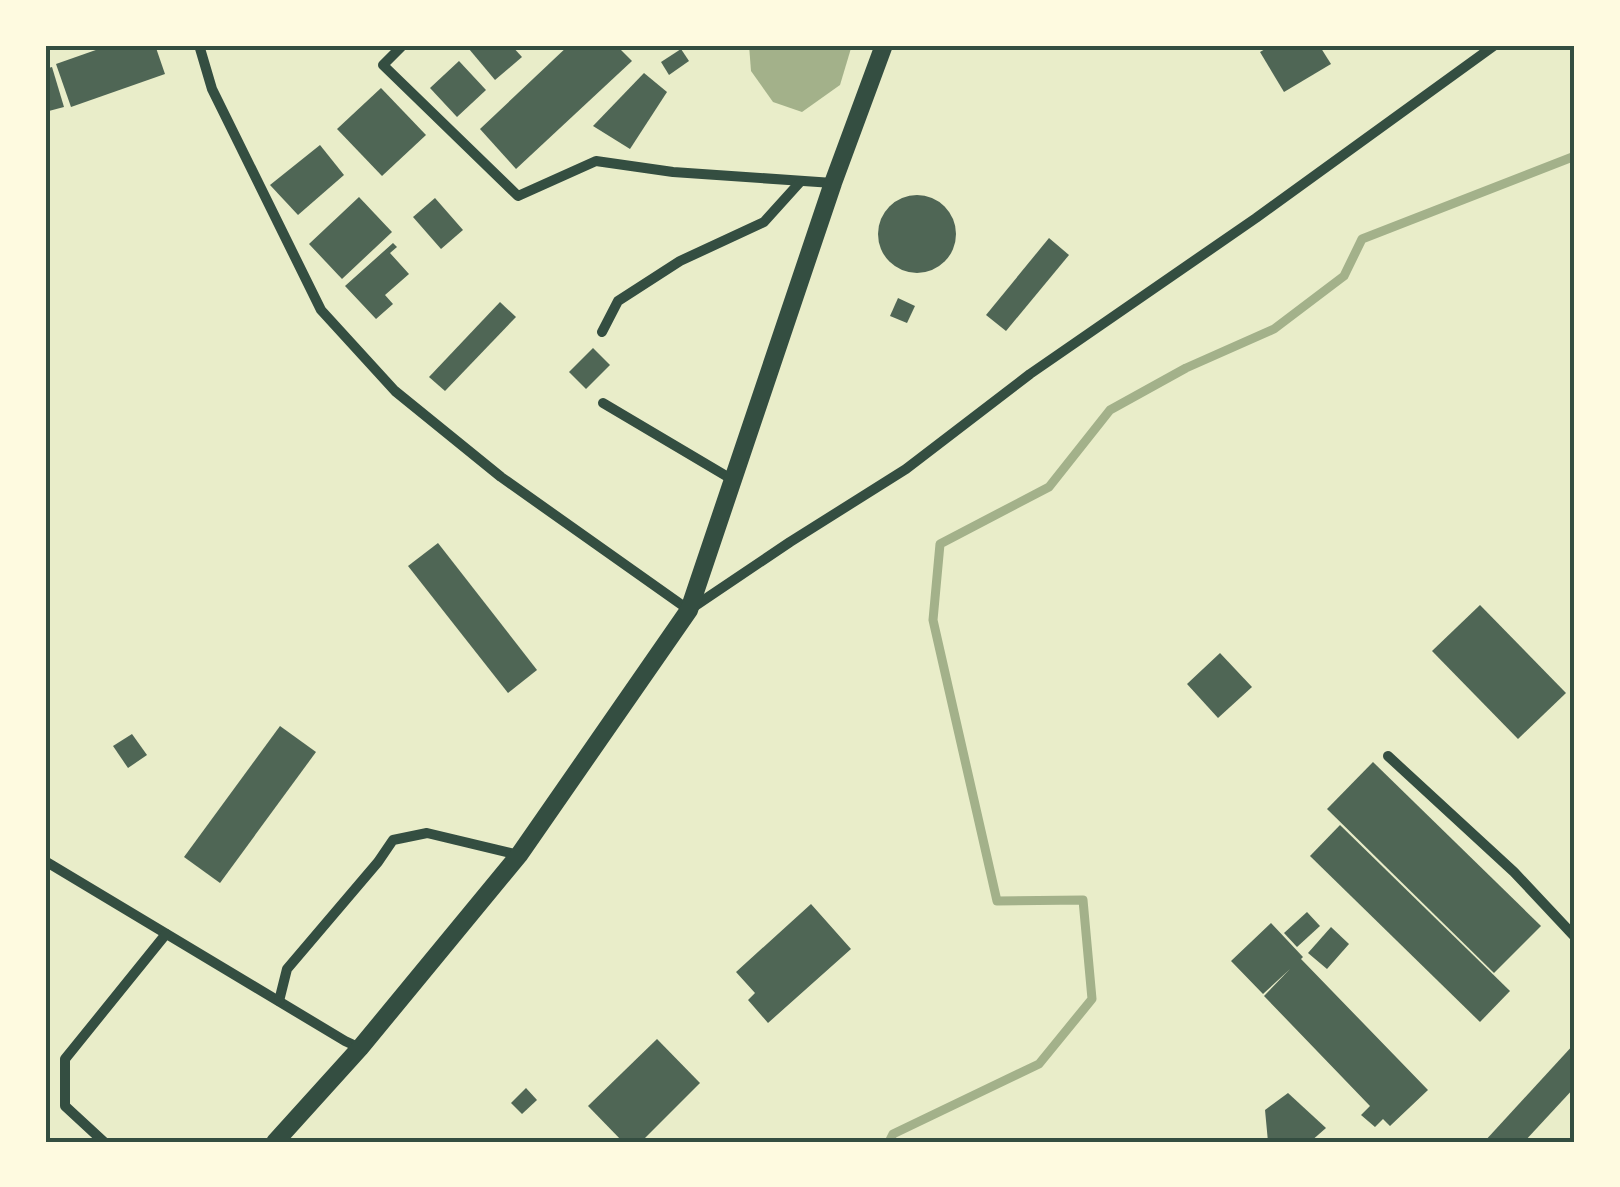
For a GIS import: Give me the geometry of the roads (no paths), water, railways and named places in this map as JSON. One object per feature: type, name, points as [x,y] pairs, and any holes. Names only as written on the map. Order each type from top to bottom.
[{"type":"street","points":[[199,45],[212,89],[322,310],[395,391],[501,478],[690,610]]},
{"type":"street","points":[[404,45],[383,65],[518,196],[596,160],[673,172],[833,184]]},
{"type":"street","points":[[274,1142],[360,1048],[519,855],[690,610],[833,184],[884,45]]},
{"type":"street","points":[[690,610],[906,469],[1030,374],[1256,218],[1494,45]]},
{"type":"street","points":[[602,332],[618,301],[680,261],[764,222],[801,181]]},
{"type":"street","points":[[602,403],[733,480]]},
{"type":"street","points":[[1388,756],[1514,872],[1575,937]]},
{"type":"street","points":[[279,1001],[287,969],[393,840],[426,833],[519,855]]},
{"type":"street","points":[[45,861],[360,1048]]},
{"type":"street","points":[[104,1142],[66,1106],[65,1059],[166,934]]},
{"type":"waterway","points":[[889,1142],[893,1134],[1039,1064],[1092,999],[1083,900],[997,901],[933,620],[940,544],[1049,487],[1110,410],[1186,368],[1274,329],[1344,276],[1362,239],[1575,156]]}]
